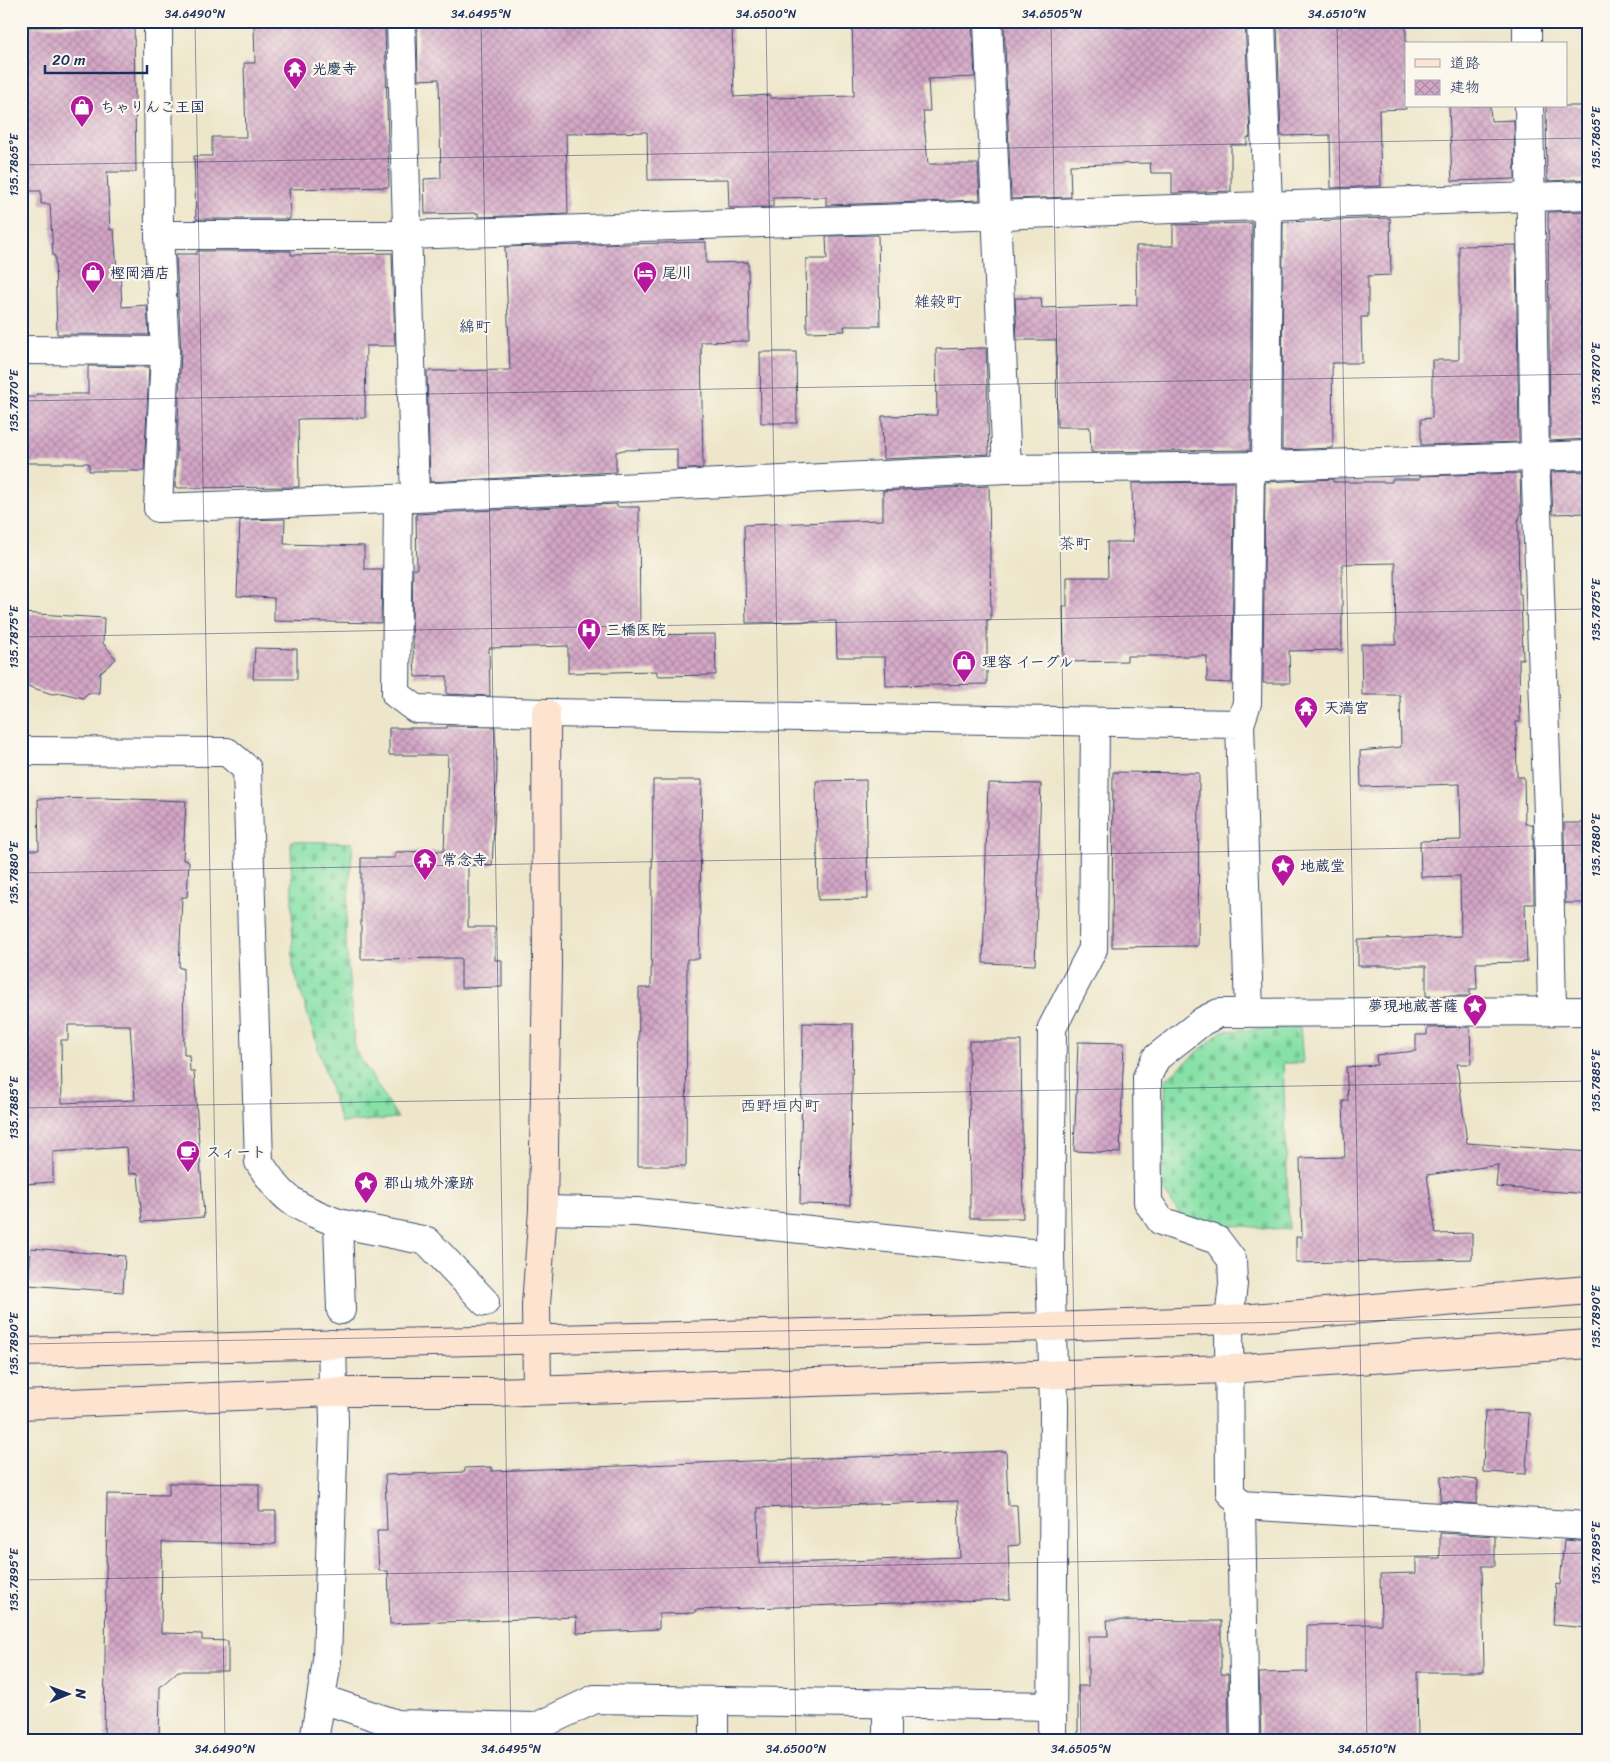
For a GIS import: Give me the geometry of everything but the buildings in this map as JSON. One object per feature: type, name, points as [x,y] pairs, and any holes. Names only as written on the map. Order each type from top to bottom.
[{"type":"street","points":[[158,21],[159,235],[165,351],[158,508],[407,499],[1007,469],[1258,466],[1589,455]]},
{"type":"street","points":[[401,21],[407,235],[407,499],[396,694],[416,709],[546,714],[1240,724]]},
{"type":"street","points":[[988,21],[1007,469]]},
{"type":"street","points":[[1248,1012],[1240,724],[1247,703],[1268,205],[1261,21]]},
{"type":"street","points":[[1527,21],[1528,42]]},
{"type":"street","points":[[1529,108],[1535,456],[1548,815],[1552,1010]]},
{"type":"street","points":[[159,235],[407,235],[996,213],[1589,195]]},
{"type":"street","points":[[21,350],[165,351]]},
{"type":"street","points":[[537,1390],[536,1305],[542,1210],[548,968],[546,714]]},
{"type":"street","points":[[1052,1741],[1053,1375],[1050,1255],[1052,1028],[1093,949],[1094,722]]},
{"type":"street","points":[[21,751],[227,752],[247,769],[259,1162],[276,1188],[300,1208],[338,1223],[427,1240],[485,1302]]},
{"type":"street","points":[[1245,1741],[1241,1505],[1230,1492],[1229,1320],[1233,1284],[1232,1260],[1216,1240],[1161,1221],[1148,1202],[1147,1077],[1156,1058],[1203,1021],[1219,1013],[1589,1011]]},
{"type":"street","points":[[542,1210],[637,1212],[1050,1255]]},
{"type":"street","points":[[338,1223],[341,1310]]},
{"type":"street","points":[[21,1352],[1051,1327],[1229,1320],[1589,1290]]},
{"type":"street","points":[[314,1741],[327,1661],[334,1422],[332,1344]]},
{"type":"street","points":[[21,1405],[333,1392],[537,1390],[1229,1370],[1589,1344]]},
{"type":"street","points":[[1241,1505],[1589,1526]]},
{"type":"street","points":[[322,1699],[397,1724],[539,1734],[595,1699],[1052,1706]]},
{"type":"street","points":[[714,1701],[714,1741]]},
{"type":"street","points":[[887,1704],[887,1741]]},
{"type":"green space","points":[[291,841],[353,843],[345,932],[355,1050],[398,1118],[341,1123],[293,967]]},
{"type":"green space","points":[[1300,1027],[1303,1063],[1283,1063],[1289,1230],[1185,1221],[1161,1187],[1166,1079],[1222,1031]]},
{"type":"place","name":"光慶寺","points":[[295,90]]},
{"type":"place","name":"ちゃりんこ王国","points":[[82,128]]},
{"type":"place","name":"樫岡酒店","points":[[93,294]]},
{"type":"place","name":"尾川","points":[[645,294]]},
{"type":"place","name":"三橋医院","points":[[589,651]]},
{"type":"place","name":"理容 イーグル","points":[[964,683]]},
{"type":"place","name":"天満宮","points":[[1306,729]]},
{"type":"place","name":"常念寺","points":[[425,881]]},
{"type":"place","name":"地蔵堂","points":[[1283,887]]},
{"type":"place","name":"夢現地蔵菩薩","points":[[1475,1027]]},
{"type":"place","name":"スィート","points":[[188,1173]]},
{"type":"place","name":"郡山城外濠跡","points":[[366,1204]]},
{"type":"district","name":"雑穀町","points":[[938,301]]},
{"type":"district","name":"綿町","points":[[475,326]]},
{"type":"district","name":"茶町","points":[[1075,543]]},
{"type":"district","name":"西野垣内町","points":[[780,1105]]}]
